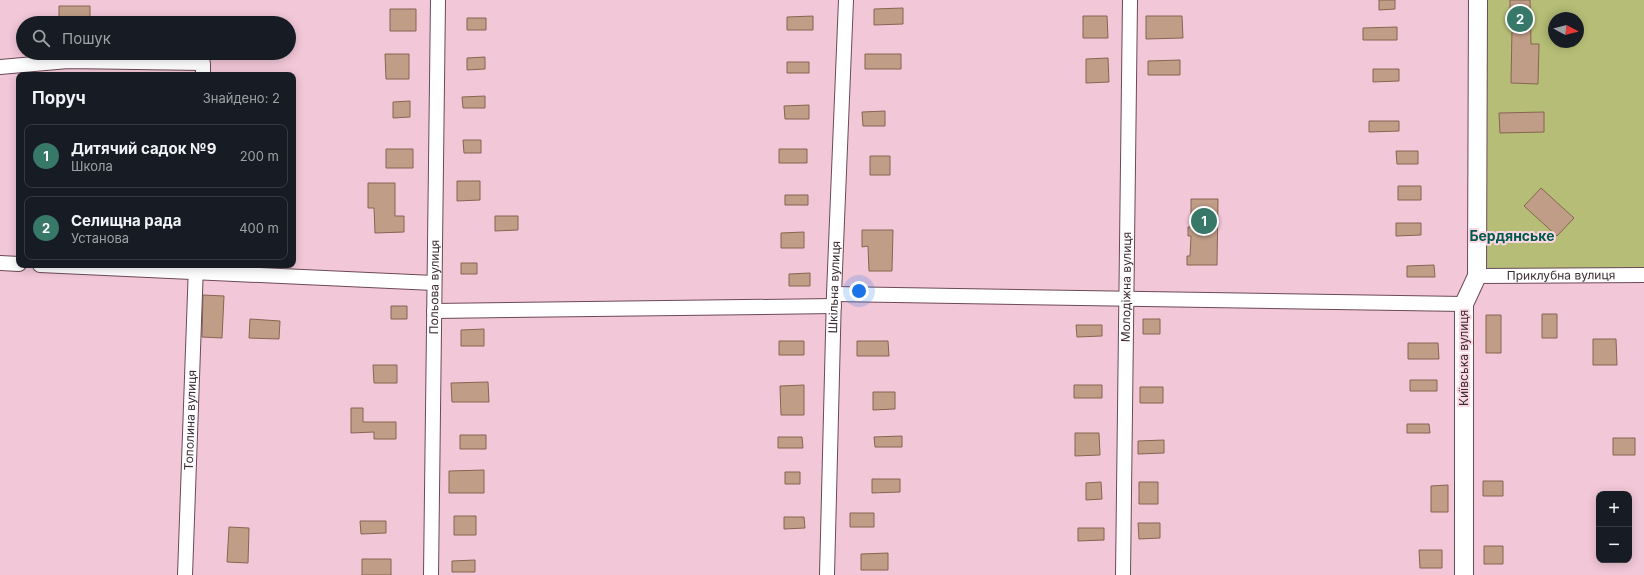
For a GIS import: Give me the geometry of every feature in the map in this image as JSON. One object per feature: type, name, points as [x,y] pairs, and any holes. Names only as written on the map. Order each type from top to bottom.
[{"type":"street","name":"Польова вулиця","points":[[431,575],[438,0]]},
{"type":"street","name":"Шкільна вулиця","points":[[827,575],[834,300],[846,0]]},
{"type":"street","name":"Молодіжна вулиця","points":[[1123,575],[1130,0]]},
{"type":"street","name":"Київська вулиця","points":[[1464,575],[1464,304],[1477,276],[1478,0]]},
{"type":"street","points":[[0,67],[68,61],[203,69]]},
{"type":"street","points":[[0,264],[16,264]]},
{"type":"street","points":[[196,268],[434,283]]},
{"type":"street","name":"Тополина вулиця","points":[[185,575],[196,268]]},
{"type":"street","name":"Приклубна вулиця","points":[[1477,276],[1644,275]]},
{"type":"street","points":[[434,310],[834,300],[1126,299],[1464,304]]},
{"type":"green space","points":[[1478,0],[1644,0],[1644,275],[1477,276]]},
{"type":"building","points":[[1379,0],[1395,0],[1395,9],[1379,10]]},
{"type":"building","points":[[1510,0],[1530,0],[1531,44],[1539,44],[1538,84],[1511,83],[1512,29],[1510,30]]},
{"type":"building","points":[[59,6],[90,6],[90,16],[59,16]]},
{"type":"building","points":[[903,8],[903,24],[874,25],[874,9]]},
{"type":"building","points":[[390,9],[416,9],[416,31],[390,31]]},
{"type":"building","points":[[813,16],[813,30],[787,30],[787,17]]},
{"type":"building","points":[[1083,16],[1107,16],[1108,38],[1083,38]]},
{"type":"building","points":[[1146,16],[1182,16],[1183,38],[1146,39]]},
{"type":"building","points":[[467,18],[486,18],[486,30],[467,30]]},
{"type":"building","points":[[1397,27],[1397,40],[1363,40],[1363,28]]},
{"type":"building","points":[[385,54],[409,54],[409,79],[386,79]]},
{"type":"building","points":[[865,54],[901,54],[901,69],[865,69]]},
{"type":"building","points":[[485,57],[485,69],[467,70],[467,58]]},
{"type":"building","points":[[1108,58],[1109,82],[1086,83],[1086,59]]},
{"type":"building","points":[[1180,60],[1180,75],[1148,75],[1148,61]]},
{"type":"building","points":[[787,62],[809,62],[809,73],[787,73]]},
{"type":"building","points":[[1373,69],[1399,69],[1399,81],[1373,82]]},
{"type":"building","points":[[485,96],[485,108],[463,108],[462,97]]},
{"type":"building","points":[[410,101],[410,117],[393,118],[393,102]]},
{"type":"building","points":[[809,105],[809,119],[785,119],[784,106]]},
{"type":"building","points":[[885,111],[885,126],[863,126],[862,112]]},
{"type":"building","points":[[1544,112],[1544,132],[1500,133],[1499,113]]},
{"type":"building","points":[[1369,121],[1399,121],[1399,131],[1369,132]]},
{"type":"building","points":[[463,140],[481,140],[481,153],[464,153]]},
{"type":"building","points":[[386,149],[413,149],[413,168],[386,168]]},
{"type":"building","points":[[779,149],[807,149],[807,163],[779,163]]},
{"type":"building","points":[[1396,151],[1418,151],[1418,164],[1397,164]]},
{"type":"building","points":[[870,156],[890,156],[890,175],[870,175]]},
{"type":"building","points":[[457,181],[480,181],[480,200],[457,201]]},
{"type":"building","points":[[368,183],[395,183],[395,216],[404,216],[404,232],[375,233],[374,208],[368,208]]},
{"type":"building","points":[[1398,186],[1421,186],[1421,200],[1398,200]]},
{"type":"building","points":[[1541,188],[1574,218],[1557,236],[1524,206]]},
{"type":"building","points":[[785,195],[808,195],[808,205],[785,205]]},
{"type":"building","points":[[1191,199],[1218,199],[1217,265],[1187,265],[1187,256],[1190,256],[1191,236],[1188,236],[1188,227],[1191,227]]},
{"type":"building","points":[[495,216],[518,216],[518,230],[495,231]]},
{"type":"building","points":[[1396,223],[1421,223],[1421,235],[1396,236]]},
{"type":"building","points":[[862,230],[893,230],[892,271],[869,271],[868,246],[862,247]]},
{"type":"building","points":[[804,232],[804,248],[781,248],[781,233]]},
{"type":"building","points":[[461,263],[477,263],[477,274],[461,274]]},
{"type":"building","points":[[1434,265],[1435,277],[1407,277],[1407,266]]},
{"type":"building","points":[[810,273],[810,286],[789,286],[789,274]]},
{"type":"building","points":[[203,295],[224,296],[222,338],[202,337]]},
{"type":"building","points":[[391,306],[407,306],[407,319],[391,319]]},
{"type":"building","points":[[1542,314],[1557,314],[1557,338],[1542,338]]},
{"type":"building","points":[[1486,315],[1501,315],[1501,353],[1486,353]]},
{"type":"building","points":[[250,319],[280,321],[279,339],[249,338]]},
{"type":"building","points":[[1143,319],[1160,319],[1160,334],[1143,334]]},
{"type":"building","points":[[1076,325],[1102,325],[1102,336],[1077,337]]},
{"type":"building","points":[[484,329],[484,346],[461,346],[461,330]]},
{"type":"building","points":[[1593,339],[1616,339],[1617,365],[1593,365]]},
{"type":"building","points":[[779,341],[804,341],[804,355],[779,355]]},
{"type":"building","points":[[857,341],[888,341],[889,356],[857,356]]},
{"type":"building","points":[[1408,343],[1438,343],[1439,359],[1408,359]]},
{"type":"building","points":[[373,365],[397,365],[397,383],[374,383]]},
{"type":"building","points":[[1410,380],[1437,380],[1437,391],[1410,391]]},
{"type":"building","points":[[488,382],[489,402],[452,402],[451,383]]},
{"type":"building","points":[[804,385],[804,415],[781,415],[780,386]]},
{"type":"building","points":[[1074,385],[1102,385],[1102,398],[1074,398]]},
{"type":"building","points":[[1140,387],[1163,387],[1163,403],[1140,403]]},
{"type":"building","points":[[873,392],[895,392],[895,409],[873,410]]},
{"type":"building","points":[[351,408],[363,408],[363,422],[396,422],[396,439],[374,439],[374,432],[351,433]]},
{"type":"building","points":[[1407,424],[1429,424],[1430,433],[1407,433]]},
{"type":"building","points":[[1075,433],[1099,433],[1100,455],[1075,456]]},
{"type":"building","points":[[460,435],[486,435],[486,449],[460,449]]},
{"type":"building","points":[[902,436],[902,447],[875,447],[874,437]]},
{"type":"building","points":[[778,437],[802,437],[803,448],[778,448]]},
{"type":"building","points":[[1613,438],[1635,438],[1635,455],[1613,455]]},
{"type":"building","points":[[1164,440],[1164,453],[1138,454],[1138,441]]},
{"type":"building","points":[[484,470],[484,493],[449,493],[449,471]]},
{"type":"building","points":[[785,472],[800,472],[800,484],[785,484]]},
{"type":"building","points":[[872,479],[900,479],[900,492],[872,493]]},
{"type":"building","points":[[1483,481],[1503,481],[1503,496],[1483,496]]},
{"type":"building","points":[[1101,482],[1102,499],[1086,500],[1086,483]]},
{"type":"building","points":[[1139,482],[1158,482],[1158,504],[1139,504]]},
{"type":"building","points":[[1448,485],[1448,512],[1431,512],[1431,486]]},
{"type":"building","points":[[850,513],[874,513],[874,527],[850,527]]},
{"type":"building","points":[[454,516],[476,516],[476,535],[454,535]]},
{"type":"building","points":[[784,517],[804,517],[805,528],[784,529]]},
{"type":"building","points":[[360,521],[386,521],[386,533],[361,534]]},
{"type":"building","points":[[1138,523],[1160,523],[1160,538],[1139,539]]},
{"type":"building","points":[[229,527],[249,528],[248,563],[227,562]]},
{"type":"building","points":[[1078,528],[1104,528],[1104,540],[1078,541]]},
{"type":"building","points":[[1484,546],[1503,546],[1503,564],[1484,564]]},
{"type":"building","points":[[1419,550],[1442,550],[1442,568],[1420,568]]},
{"type":"building","points":[[888,553],[888,570],[861,570],[861,554]]},
{"type":"building","points":[[362,559],[391,559],[391,575],[362,575]]},
{"type":"building","points":[[475,560],[475,572],[452,572],[452,561]]},
{"type":"place","name":"Селищна рада","points":[[1520,19]]},
{"type":"place","name":"Дитячий садок №9","points":[[1204,221]]},
{"type":"district","name":"Бердянське","points":[[1512,236]]}]
